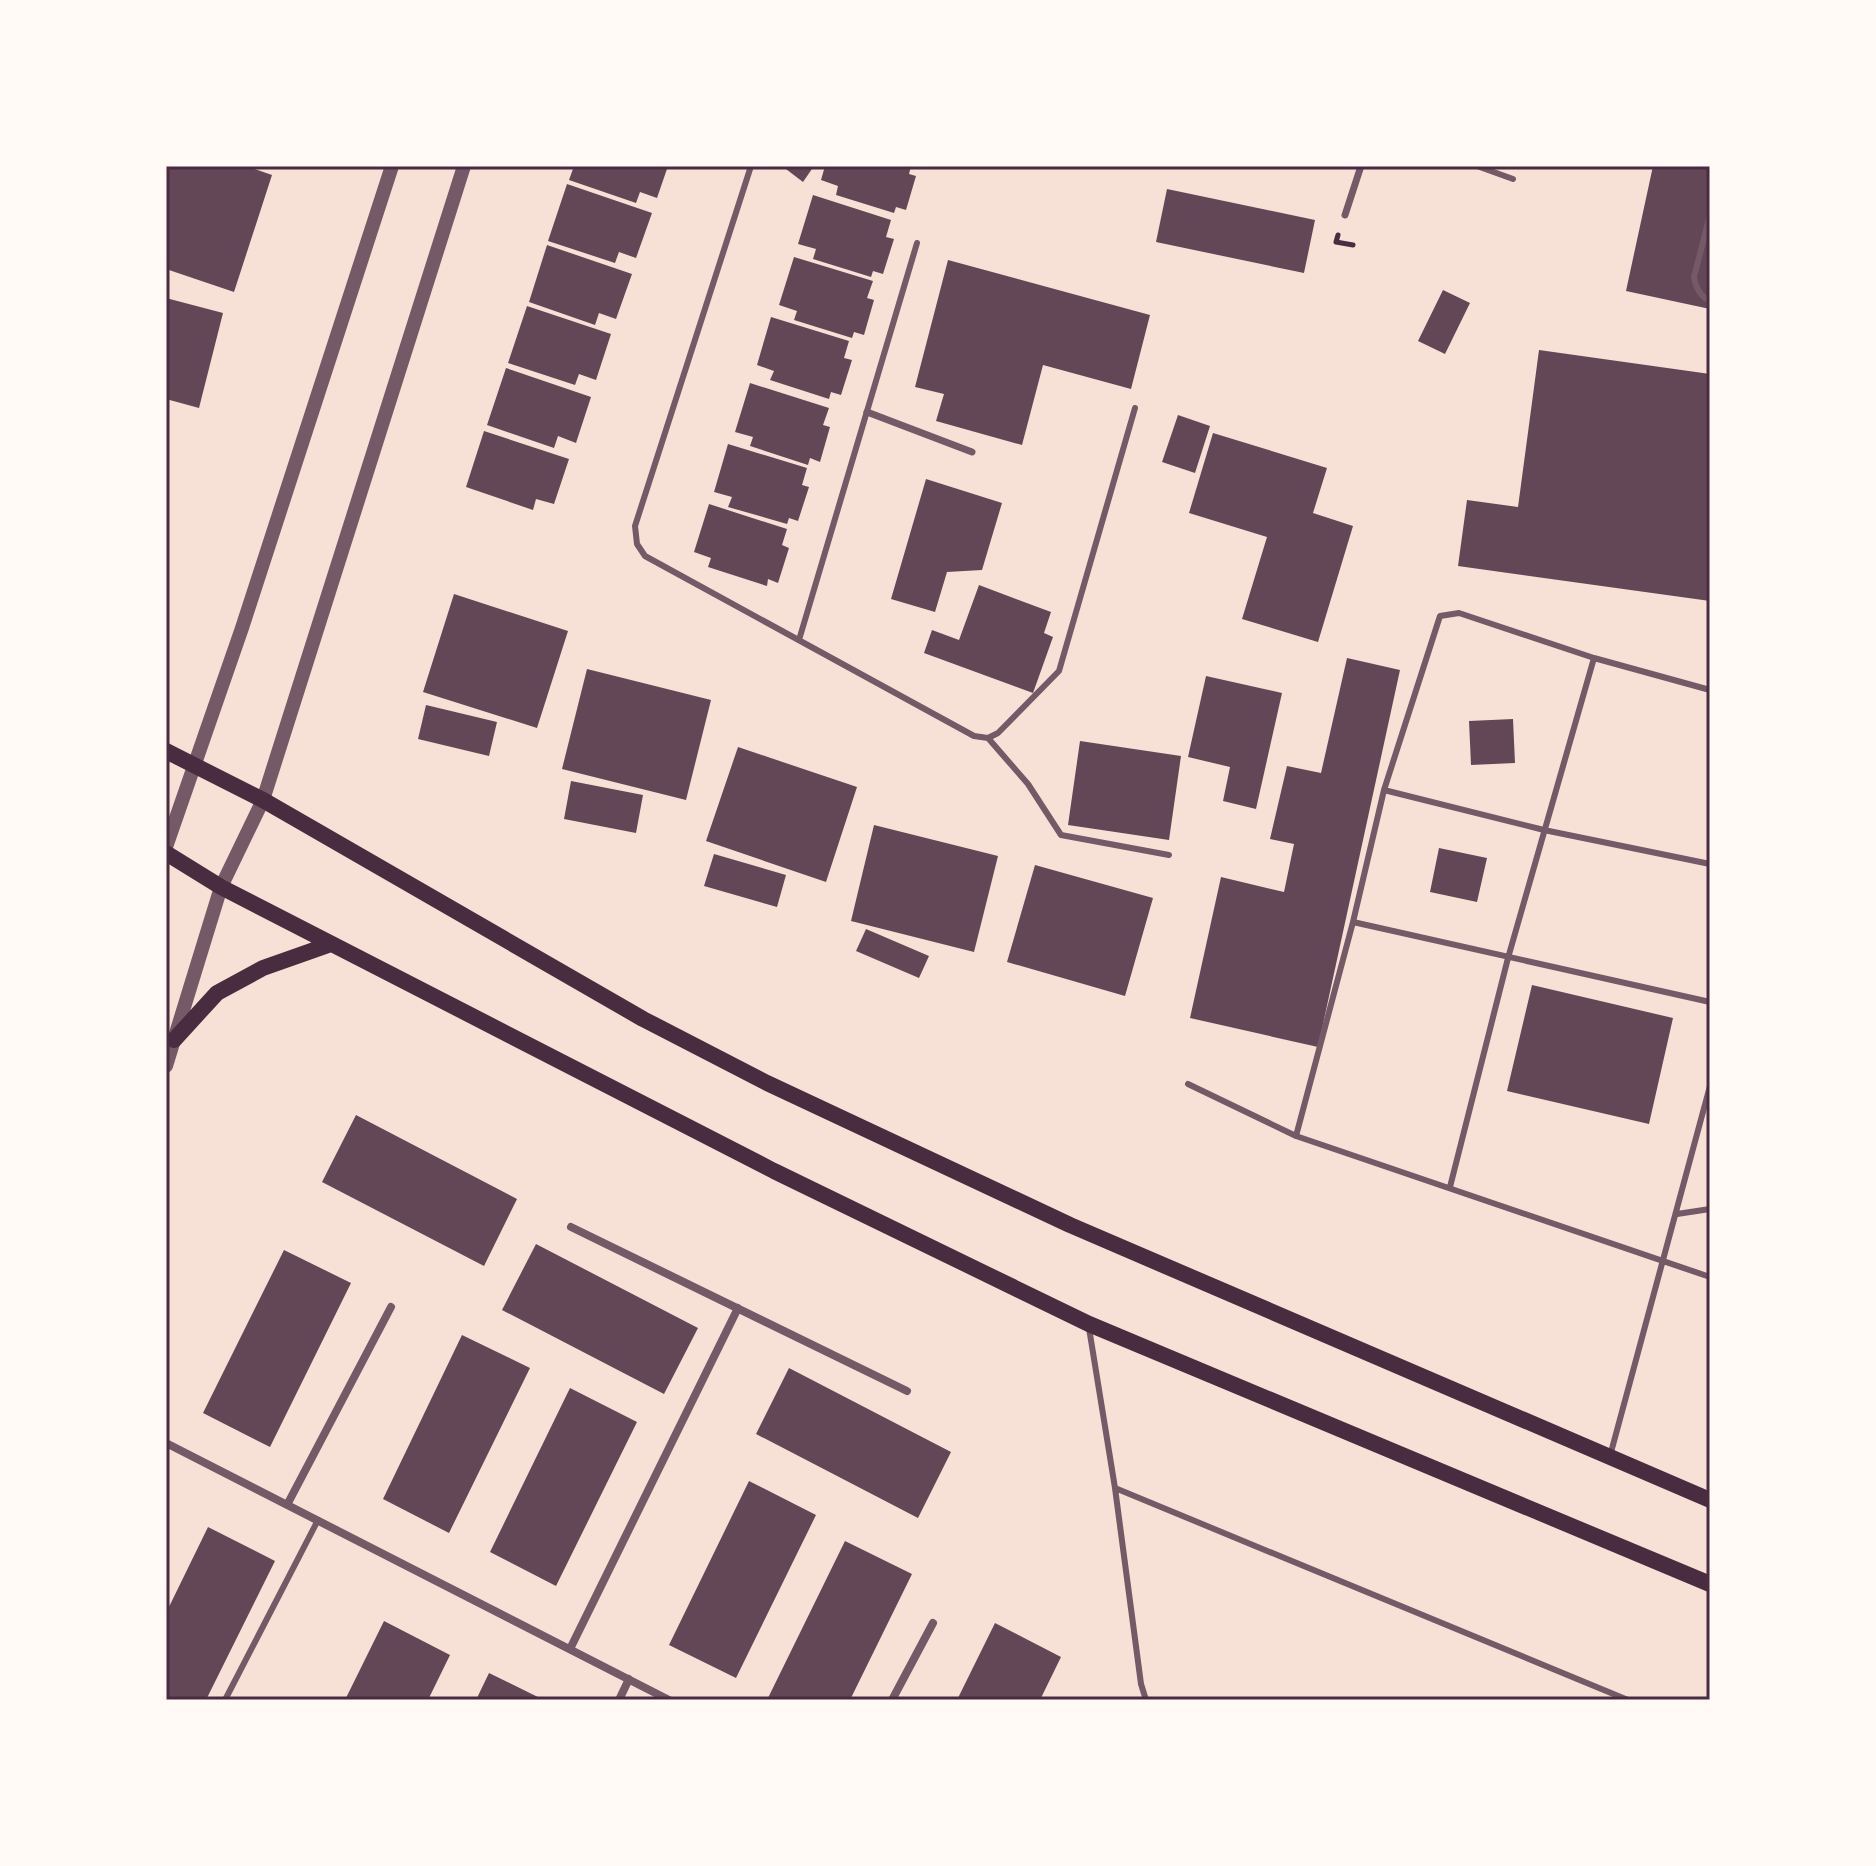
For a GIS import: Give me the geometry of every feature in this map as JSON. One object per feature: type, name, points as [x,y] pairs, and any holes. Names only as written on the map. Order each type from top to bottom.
[{"type":"main road","points":[[166,751],[263,800],[643,1019],[767,1083],[1070,1225],[1710,1500]]},
{"type":"main road","points":[[166,853],[221,887],[774,1171],[1089,1324],[1710,1584]]},
{"type":"main road","points":[[174,1040],[217,993],[263,968],[331,944]]},
{"type":"street","points":[[166,847],[392,166]]},
{"type":"street","points":[[166,1066],[221,887],[263,800],[464,166]]},
{"type":"street","points":[[1345,215],[1361,166]]},
{"type":"street","points":[[867,412],[972,452]]},
{"type":"street","points":[[571,1227],[907,1391]]},
{"type":"street","points":[[287,1505],[391,1307]]},
{"type":"street","points":[[570,1649],[738,1308]]},
{"type":"street","points":[[166,1443],[669,1700]]},
{"type":"street","points":[[892,1700],[933,1623]]},
{"type":"street","points":[[619,1700],[629,1679]]},
{"type":"lane","points":[[751,166],[635,526],[637,544],[645,556],[974,736],[988,738],[998,733],[1059,671],[1135,408]]},
{"type":"lane","points":[[1477,166],[1513,179]]},
{"type":"lane","points":[[1710,215],[1694,277],[1695,286],[1710,300]]},
{"type":"lane","points":[[799,640],[917,243]]},
{"type":"lane","points":[[1296,1136],[1353,922],[1384,790],[1440,616],[1459,613],[1594,658],[1710,690]]},
{"type":"lane","points":[[1450,1187],[1508,958],[1594,658]]},
{"type":"lane","points":[[988,738],[1028,784],[1061,835],[1169,855]]},
{"type":"lane","points":[[1384,790],[1544,830],[1710,864]]},
{"type":"lane","points":[[1353,922],[1710,1002]]},
{"type":"lane","points":[[1188,1084],[1296,1136],[1710,1277]]},
{"type":"lane","points":[[1610,1456],[1710,1086]]},
{"type":"lane","points":[[1677,1214],[1710,1209]]},
{"type":"lane","points":[[1089,1324],[1141,1684],[1146,1700]]},
{"type":"lane","points":[[1115,1488],[1628,1700]]},
{"type":"lane","points":[[225,1700],[318,1520]]},
{"type":"building","points":[[166,166],[246,166],[272,175],[234,292],[166,269]]},
{"type":"building","points":[[574,166],[668,166],[657,198],[640,192],[636,203],[569,180]]},
{"type":"building","points":[[782,166],[814,166],[803,182]]},
{"type":"building","points":[[825,166],[911,166],[909,174],[916,176],[906,210],[896,207],[894,213],[836,195],[838,186],[821,180]]},
{"type":"building","points":[[1653,166],[1710,166],[1710,309],[1626,291]]},
{"type":"building","points":[[567,184],[652,213],[636,258],[619,252],[615,263],[548,241]]},
{"type":"building","points":[[1167,189],[1315,220],[1304,273],[1156,242]]},
{"type":"building","points":[[813,195],[891,220],[886,237],[894,239],[883,274],[873,271],[871,277],[813,259],[816,249],[798,244]]},
{"type":"building","points":[[547,245],[632,274],[616,319],[599,313],[595,325],[529,302]]},
{"type":"building","points":[[794,257],[873,281],[867,298],[874,300],[864,335],[854,332],[852,338],[794,320],[797,311],[779,305]]},
{"type":"building","points":[[948,260],[1150,315],[1131,389],[1043,365],[1022,445],[936,421],[944,394],[915,387]]},
{"type":"building","points":[[1443,290],[1470,303],[1445,354],[1418,341]]},
{"type":"building","points":[[166,298],[223,313],[199,408],[166,399]]},
{"type":"building","points":[[527,306],[611,334],[596,380],[579,374],[575,385],[508,363]]},
{"type":"building","points":[[771,317],[849,341],[844,358],[852,360],[841,395],[831,392],[829,399],[770,380],[774,371],[757,365]]},
{"type":"building","points":[[1539,350],[1710,374],[1710,601],[1458,566],[1467,500],[1518,507]]},
{"type":"building","points":[[506,368],[591,397],[576,443],[558,436],[554,448],[487,425]]},
{"type":"building","points":[[750,383],[829,408],[823,425],[830,427],[820,462],[810,458],[808,465],[750,446],[753,437],[735,432]]},
{"type":"building","points":[[1178,415],[1210,426],[1195,473],[1162,462]]},
{"type":"building","points":[[484,431],[569,459],[554,504],[536,499],[533,510],[466,487]]},
{"type":"building","points":[[1213,433],[1327,468],[1313,513],[1353,526],[1318,642],[1242,619],[1267,537],[1189,513]]},
{"type":"building","points":[[728,444],[807,468],[802,485],[809,487],[798,521],[789,518],[787,524],[728,507],[732,497],[714,492]]},
{"type":"building","points":[[926,479],[1002,503],[982,570],[947,572],[935,612],[891,599]]},
{"type":"building","points":[[709,504],[787,529],[782,545],[789,548],[778,583],[768,579],[767,586],[708,567],[711,558],[694,552]]},
{"type":"building","points":[[979,585],[1051,612],[1044,633],[1053,637],[1033,693],[924,653],[932,630],[959,640]]},
{"type":"building","points":[[454,594],[568,631],[537,728],[423,692]]},
{"type":"building","points":[[1347,658],[1400,670],[1318,1047],[1190,1018],[1221,877],[1284,892],[1294,844],[1270,839],[1287,766],[1321,773]]},
{"type":"building","points":[[587,669],[711,700],[686,800],[562,769]]},
{"type":"building","points":[[1206,676],[1282,693],[1256,809],[1223,801],[1230,767],[1188,757]]},
{"type":"building","points":[[426,705],[497,722],[489,756],[418,739]]},
{"type":"building","points":[[1513,719],[1515,763],[1471,765],[1469,721]]},
{"type":"building","points":[[1080,741],[1181,756],[1169,840],[1068,825]]},
{"type":"building","points":[[738,747],[857,787],[826,882],[706,841]]},
{"type":"building","points":[[571,781],[643,795],[636,833],[564,819]]},
{"type":"building","points":[[874,825],[998,856],[974,952],[851,921]]},
{"type":"building","points":[[1439,848],[1487,858],[1477,902],[1430,892]]},
{"type":"building","points":[[714,854],[786,875],[777,907],[704,886]]},
{"type":"building","points":[[1035,865],[1153,898],[1125,996],[1007,962]]},
{"type":"building","points":[[866,929],[929,956],[919,978],[856,951]]},
{"type":"building","points":[[1532,985],[1673,1018],[1649,1124],[1507,1091]]},
{"type":"building","points":[[356,1115],[517,1199],[484,1266],[322,1182]]},
{"type":"building","points":[[536,1244],[698,1328],[664,1394],[502,1310]]},
{"type":"building","points":[[284,1250],[351,1283],[270,1447],[203,1413]]},
{"type":"building","points":[[462,1335],[530,1368],[449,1533],[383,1499]]},
{"type":"building","points":[[789,1368],[951,1452],[918,1518],[756,1434]]},
{"type":"building","points":[[570,1388],[637,1422],[556,1586],[490,1552]]},
{"type":"building","points":[[749,1481],[816,1515],[736,1678],[669,1645]]},
{"type":"building","points":[[208,1527],[275,1561],[206,1700],[166,1700],[166,1613]]},
{"type":"building","points":[[845,1541],[912,1574],[850,1700],[767,1700]]},
{"type":"building","points":[[384,1621],[450,1655],[428,1700],[345,1700]]},
{"type":"building","points":[[995,1623],[1061,1657],[1040,1700],[957,1700]]},
{"type":"building","points":[[489,1673],[544,1700],[476,1700]]}]
